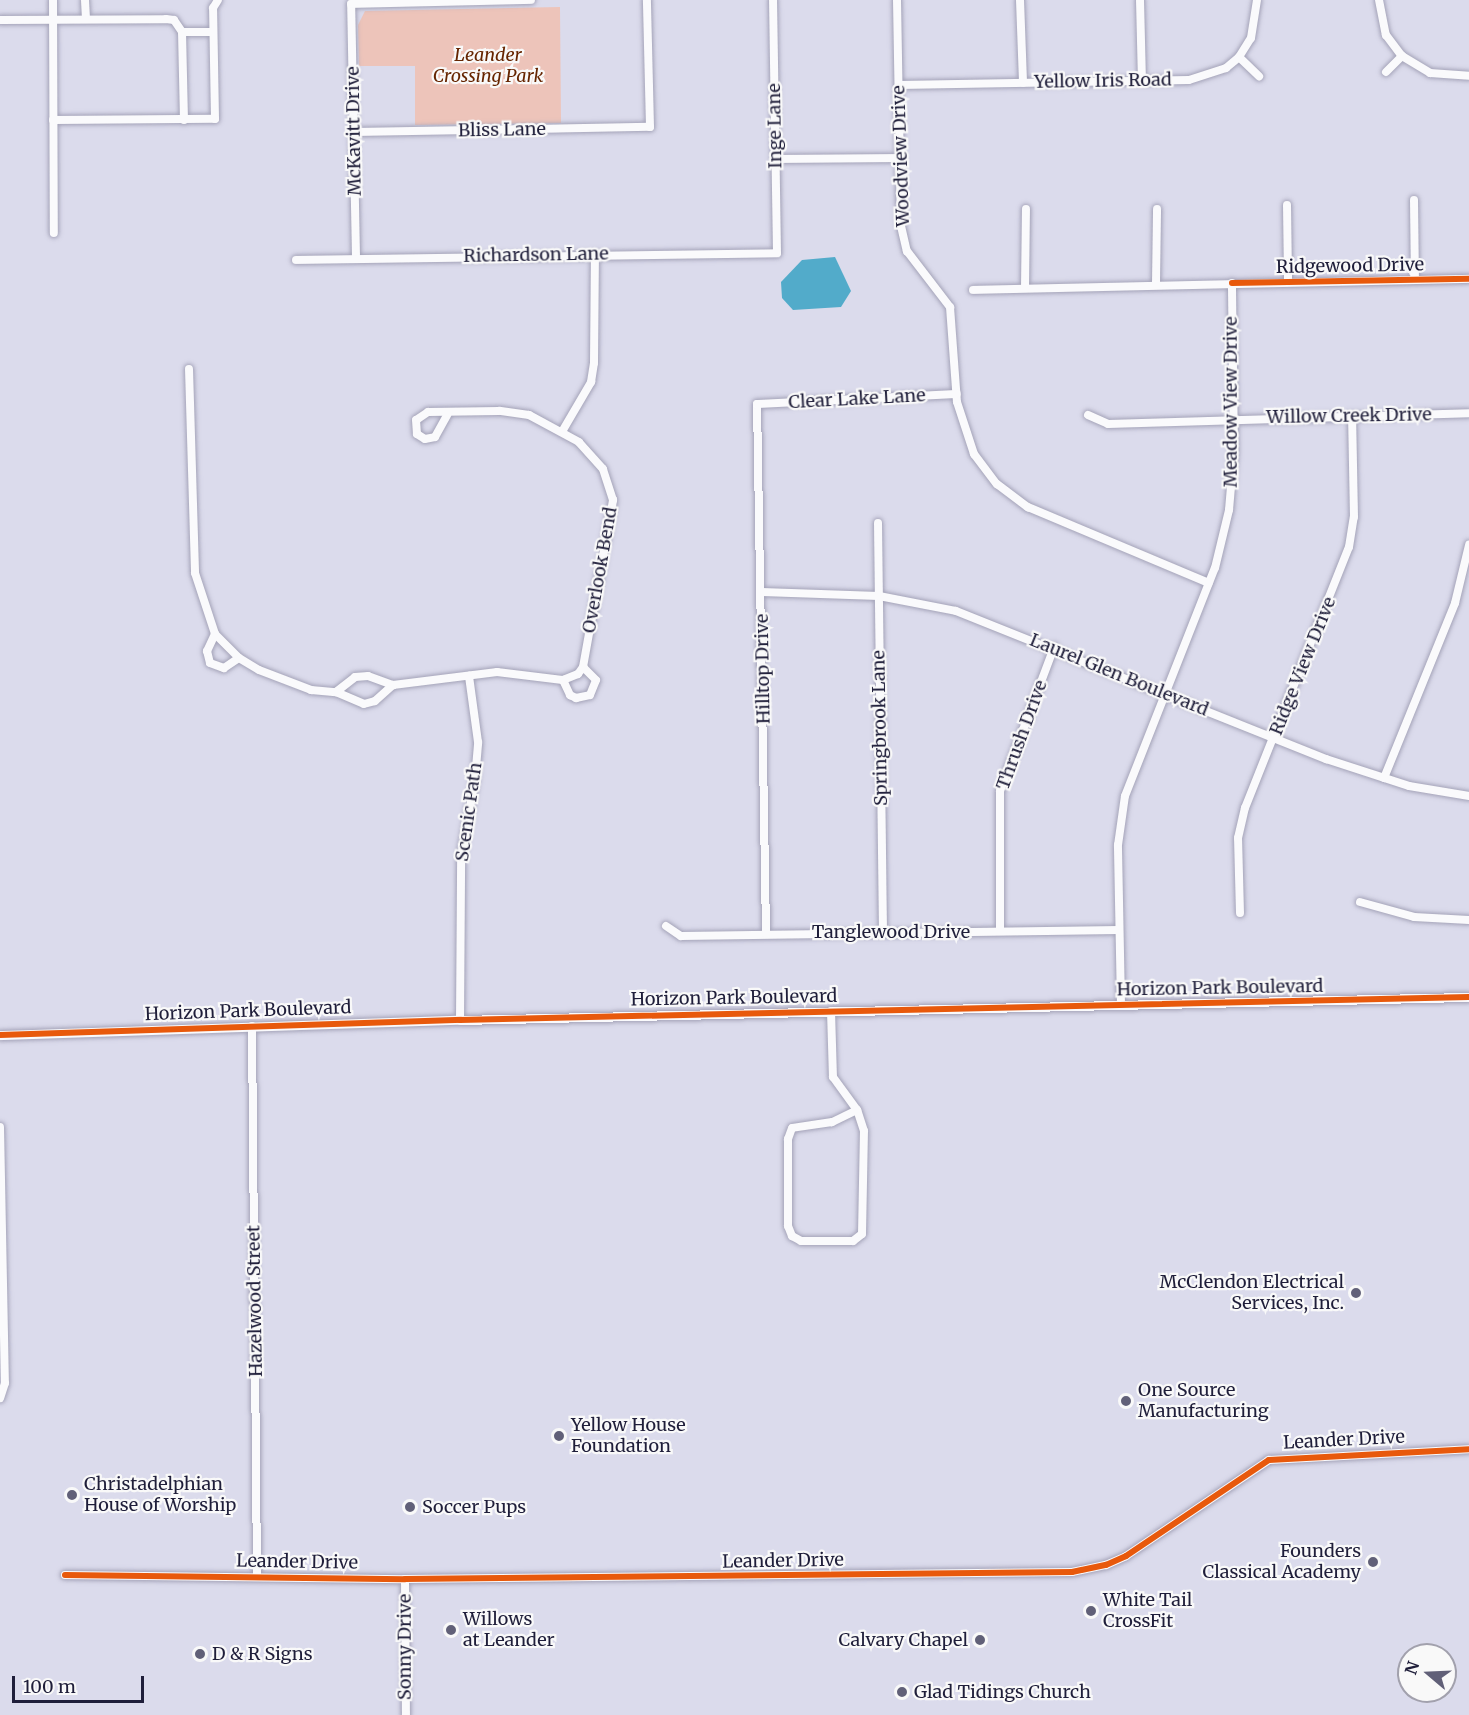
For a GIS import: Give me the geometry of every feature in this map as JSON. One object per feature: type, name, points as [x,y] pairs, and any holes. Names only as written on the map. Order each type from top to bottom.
[{"type":"street","points":[[53,0],[54,233]]},
{"type":"street","points":[[85,0],[86,19]]},
{"type":"street","points":[[53,120],[214,119],[213,8],[218,0]]},
{"type":"street","points":[[493,0],[531,0]]},
{"type":"street","name":"McKavitt Drive","points":[[356,257],[351,4],[493,0]]},
{"type":"street","name":"Bliss Lane","points":[[354,132],[650,127],[647,0]]},
{"type":"street","name":"Inge Lane","points":[[773,0],[777,253]]},
{"type":"street","name":"Woodview Drive","points":[[897,0],[901,226],[907,251],[950,307],[957,394],[969,443],[988,474],[1006,493],[1040,513],[1209,583]]},
{"type":"street","points":[[1020,0],[1023,83]]},
{"type":"street","points":[[1140,0],[1142,81]]},
{"type":"street","points":[[1257,0],[1251,38],[1239,57],[1259,76]]},
{"type":"street","points":[[1379,0],[1386,35],[1402,57],[1431,73],[1469,76]]},
{"type":"street","points":[[0,20],[174,20],[182,32],[184,120]]},
{"type":"street","points":[[182,32],[213,33]]},
{"type":"street","name":"Yellow Iris Road","points":[[899,85],[1189,80],[1226,68],[1239,57]]},
{"type":"street","points":[[1386,72],[1402,57]]},
{"type":"street","points":[[776,159],[900,158]]},
{"type":"street","points":[[1414,200],[1415,280]]},
{"type":"street","points":[[1287,205],[1288,281]]},
{"type":"street","points":[[1025,288],[1026,209]]},
{"type":"street","points":[[1156,284],[1157,209]]},
{"type":"street","name":"Richardson Lane","points":[[296,260],[356,257],[777,253]]},
{"type":"street","points":[[563,430],[591,382],[594,363],[595,255]]},
{"type":"street","name":"Ridgewood Drive","points":[[973,290],[1288,281],[1469,279]]},
{"type":"street","name":"Meadow View Drive","points":[[1121,1005],[1119,930],[1122,812],[1130,779],[1209,583],[1229,510],[1233,419],[1232,283]]},
{"type":"street","points":[[189,369],[195,573],[215,634],[239,658],[278,679],[311,690],[336,692],[364,704],[375,701],[393,685]]},
{"type":"street","name":"Clear Lake Lane","points":[[757,404],[957,394]]},
{"type":"street","name":"Hilltop Drive","points":[[757,404],[762,592],[766,933]]},
{"type":"street","name":"Overlook Bend","points":[[448,414],[435,437],[426,439],[417,434],[415,425],[419,416],[448,414],[499,411],[529,415],[563,430],[579,441],[603,469],[613,500],[583,667]]},
{"type":"street","name":"Willow Creek Drive","points":[[1088,415],[1108,424],[1469,413]]},
{"type":"street","name":"Ridge View Drive","points":[[1240,913],[1240,828],[1348,554],[1354,517],[1352,416]]},
{"type":"street","name":"Springbrook Lane","points":[[878,524],[883,933]]},
{"type":"street","points":[[1384,778],[1455,603],[1469,545]]},
{"type":"street","name":"Laurel Glen Boulevard","points":[[762,592],[879,596],[956,611],[1054,647],[1274,738],[1384,778],[1469,796]]},
{"type":"street","points":[[215,634],[207,651],[210,663],[224,668],[239,658]]},
{"type":"street","name":"Thrush Drive","points":[[1000,932],[1000,790],[1054,647]]},
{"type":"street","points":[[336,692],[355,677],[368,676],[393,685],[497,672],[563,680],[578,674],[583,667],[596,680],[590,695],[576,698],[570,695],[563,680]]},
{"type":"street","name":"Scenic Path","points":[[460,1020],[460,857],[475,779],[478,742],[469,676]]},
{"type":"street","points":[[1360,902],[1414,917],[1469,920]]},
{"type":"street","name":"Tanglewood Drive","points":[[666,926],[681,936],[766,933],[1119,930]]},
{"type":"street","name":"Horizon Park Boulevard","points":[[0,1035],[460,1020],[1469,997]]},
{"type":"street","points":[[831,1011],[833,1077],[857,1110],[864,1131],[862,1234],[853,1241],[801,1241],[792,1236],[788,1226],[788,1139],[792,1128],[832,1122],[857,1110]]},
{"type":"street","name":"Hazelwood Street","points":[[252,1026],[257,1577]]},
{"type":"street","points":[[0,1127],[5,1383],[0,1398]]},
{"type":"street","name":"Leander Drive","points":[[65,1575],[405,1579],[1083,1570],[1126,1556],[1269,1460],[1469,1449]]},
{"type":"street","name":"Sonny Drive","points":[[405,1579],[406,1715]]},
{"type":"green space","name":"Leander Crossing Park","points":[[560,7],[561,123],[415,125],[415,66],[359,66],[358,25],[365,11]]},
{"type":"water","points":[[835,257],[851,291],[841,307],[793,310],[782,298],[781,282],[802,260]]},
{"type":"cycle path","points":[[1232,283],[1469,279]]},
{"type":"cycle path","points":[[0,1035],[460,1020],[1469,997]]},
{"type":"cycle path","points":[[65,1575],[405,1579],[1072,1572],[1106,1565],[1126,1556],[1269,1460],[1469,1449]]},
{"type":"place","name":"McClendon Electrical Services, Inc.","points":[[1356,1293]]},
{"type":"place","name":"One Source Manufacturing","points":[[1126,1401]]},
{"type":"place","name":"Yellow House Foundation","points":[[559,1436]]},
{"type":"place","name":"Christadelphian House of Worship","points":[[72,1495]]},
{"type":"place","name":"Soccer Pups","points":[[410,1507]]},
{"type":"place","name":"Founders Classical Academy","points":[[1373,1562]]},
{"type":"place","name":"White Tail CrossFit","points":[[1091,1611]]},
{"type":"place","name":"Willows at Leander","points":[[451,1630]]},
{"type":"place","name":"Calvary Chapel","points":[[980,1640]]},
{"type":"place","name":"D & R Signs","points":[[200,1654]]},
{"type":"place","name":"Glad Tidings Church","points":[[902,1692]]}]
